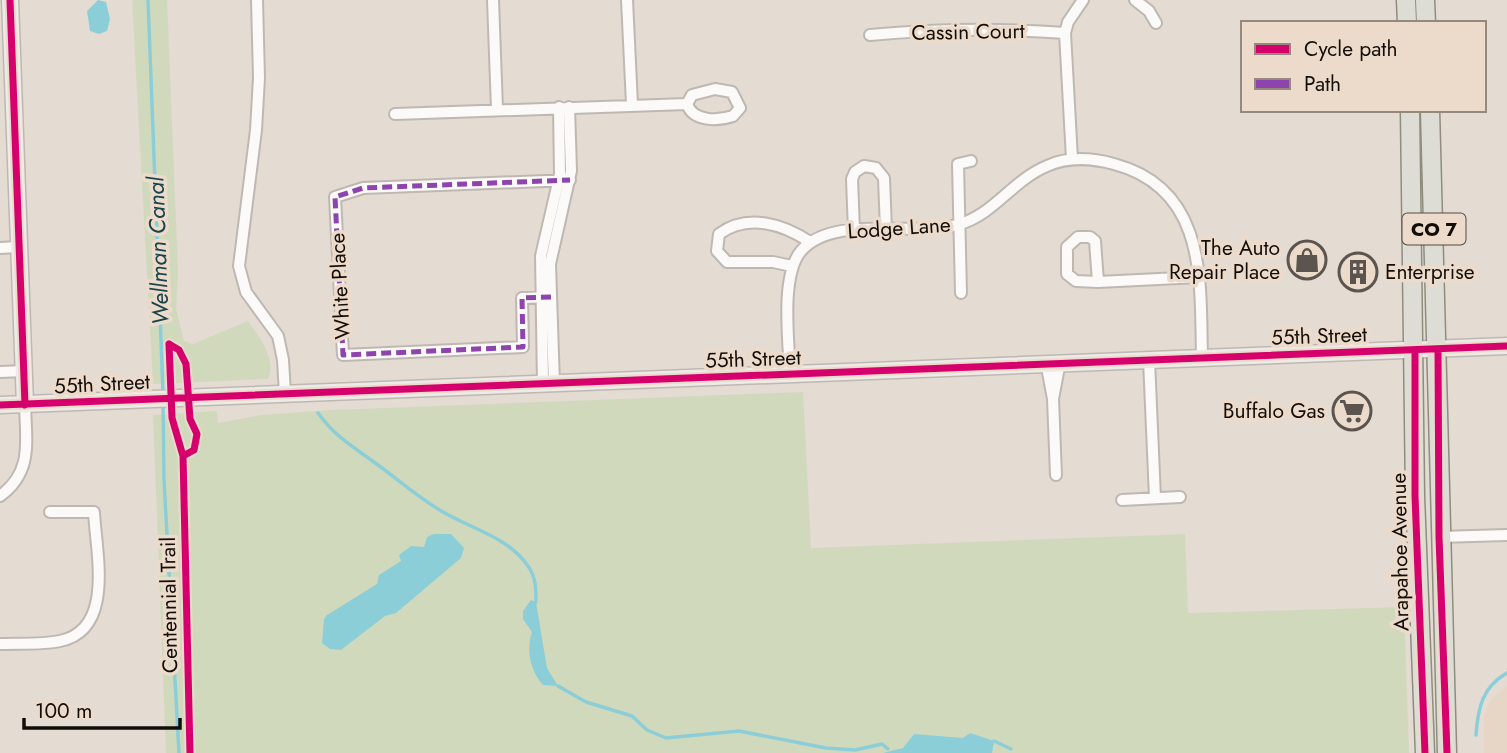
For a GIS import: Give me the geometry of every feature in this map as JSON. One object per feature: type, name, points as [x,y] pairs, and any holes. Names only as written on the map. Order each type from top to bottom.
[{"type":"main road","points":[[10,0],[25,405]]},
{"type":"main road","points":[[1406,0],[1406,21]]},
{"type":"main road","points":[[1426,0],[1426,21]]},
{"type":"main road","name":"Arapahoe Avenue","points":[[1410,112],[1415,496],[1425,753]]},
{"type":"main road","name":"Arapahoe Avenue","points":[[1430,112],[1438,349],[1439,537],[1447,753]]},
{"type":"main road","name":"55th Street","points":[[0,405],[1507,346]]},
{"type":"street","points":[[257,0],[259,78],[256,130],[239,265],[246,292],[278,336],[282,348],[285,394]]},
{"type":"street","points":[[493,0],[497,109]]},
{"type":"street","points":[[627,0],[632,104]]},
{"type":"street","points":[[1072,159],[1065,33],[1068,22],[1083,0]]},
{"type":"street","points":[[1135,0],[1149,11],[1156,23]]},
{"type":"street","name":"Cassin Court","points":[[870,35],[947,28],[1000,28],[1065,33]]},
{"type":"street","points":[[724,90],[737,96],[740,108],[733,116],[707,119],[695,115],[687,104],[692,95],[700,91],[724,90]]},
{"type":"street","points":[[395,114],[687,104]]},
{"type":"street","points":[[548,384],[546,297],[565,180],[564,107]]},
{"type":"street","name":"Lodge Lane","points":[[810,242],[824,234],[959,225],[988,210],[1028,175],[1072,159],[1097,160],[1122,166],[1160,189],[1188,224],[1199,261],[1202,358]]},
{"type":"street","points":[[961,293],[958,164],[971,161]]},
{"type":"street","points":[[854,231],[852,179],[864,166],[876,168],[884,178],[886,230]]},
{"type":"street","name":"White Place","points":[[546,297],[522,299],[523,346],[344,355],[335,197],[363,188],[565,180]]},
{"type":"street","points":[[790,375],[788,312],[792,266],[810,242],[781,225],[760,222],[734,226],[719,234],[717,251],[727,262],[773,262],[792,266]]},
{"type":"street","points":[[1098,282],[1095,242],[1090,237],[1072,240],[1067,247],[1067,274],[1076,281],[1098,282],[1199,278]]},
{"type":"street","points":[[0,248],[18,247]]},
{"type":"street","points":[[1149,360],[1155,498]]},
{"type":"street","points":[[1053,362],[1056,475]]},
{"type":"street","points":[[0,372],[24,371]]},
{"type":"street","points":[[0,496],[20,478],[24,465],[25,405]]},
{"type":"street","points":[[1122,499],[1180,497]]},
{"type":"street","points":[[0,644],[60,642],[80,634],[90,624],[98,597],[94,512],[50,512]]},
{"type":"street","points":[[1439,537],[1507,535]]},
{"type":"shaded area","points":[[1507,687],[1507,753],[1484,753],[1484,717],[1487,706],[1494,696]]},
{"type":"green space","points":[[132,0],[167,0],[178,272],[176,309],[184,341],[193,344],[248,321],[269,356],[268,379],[153,384]]},
{"type":"green space","points":[[803,392],[811,548],[1185,534],[1188,613],[1404,607],[1409,753],[166,753],[153,415],[217,411],[218,423],[261,415],[331,410]]},
{"type":"water","points":[[98,0],[106,2],[110,19],[107,31],[99,34],[90,31],[87,11]]},
{"type":"water","points":[[434,534],[451,534],[464,548],[461,558],[396,613],[385,616],[341,650],[330,649],[322,643],[324,619],[327,615],[377,584],[379,575],[401,561],[399,555],[411,546],[424,547],[427,537]]},
{"type":"water","points":[[531,600],[536,602],[547,668],[558,686],[543,685],[532,667],[529,646],[532,632],[523,619],[523,611]]},
{"type":"water","points":[[970,733],[994,741],[992,753],[883,753],[903,748],[914,734],[963,738]]},
{"type":"waterway","name":"Wellman Canal","points":[[148,0],[163,393]]},
{"type":"waterway","name":"Wellman Canal","points":[[163,404],[164,480],[179,753]]},
{"type":"waterway","points":[[318,413],[346,442],[426,501],[489,534],[520,556],[533,574],[536,602]]},
{"type":"waterway","points":[[1476,735],[1483,699],[1492,685],[1507,673]]},
{"type":"waterway","points":[[558,686],[586,702],[632,716],[647,730],[666,738],[739,731],[826,748],[855,750],[882,744],[888,749]]},
{"type":"waterway","points":[[994,741],[1011,749]]},
{"type":"marked path","points":[[551,297],[522,298],[523,347],[343,355],[335,197],[363,188],[570,180]]},
{"type":"cycle path","points":[[10,0],[25,405]]},
{"type":"cycle path","name":"Centennial Trail","points":[[169,344],[172,418],[183,456],[190,753]]},
{"type":"cycle path","points":[[169,344],[179,350],[186,364],[190,419],[197,434],[194,450],[183,456]]},
{"type":"cycle path","points":[[0,405],[1507,346]]},
{"type":"cycle path","points":[[1438,349],[1439,537],[1447,753]]},
{"type":"cycle path","points":[[1415,350],[1415,496],[1425,753]]},
{"type":"place","name":"The Auto Repair Place","points":[[1307,260]]},
{"type":"place","name":"Enterprise","points":[[1358,272]]},
{"type":"place","name":"Buffalo Gas","points":[[1352,411]]}]
